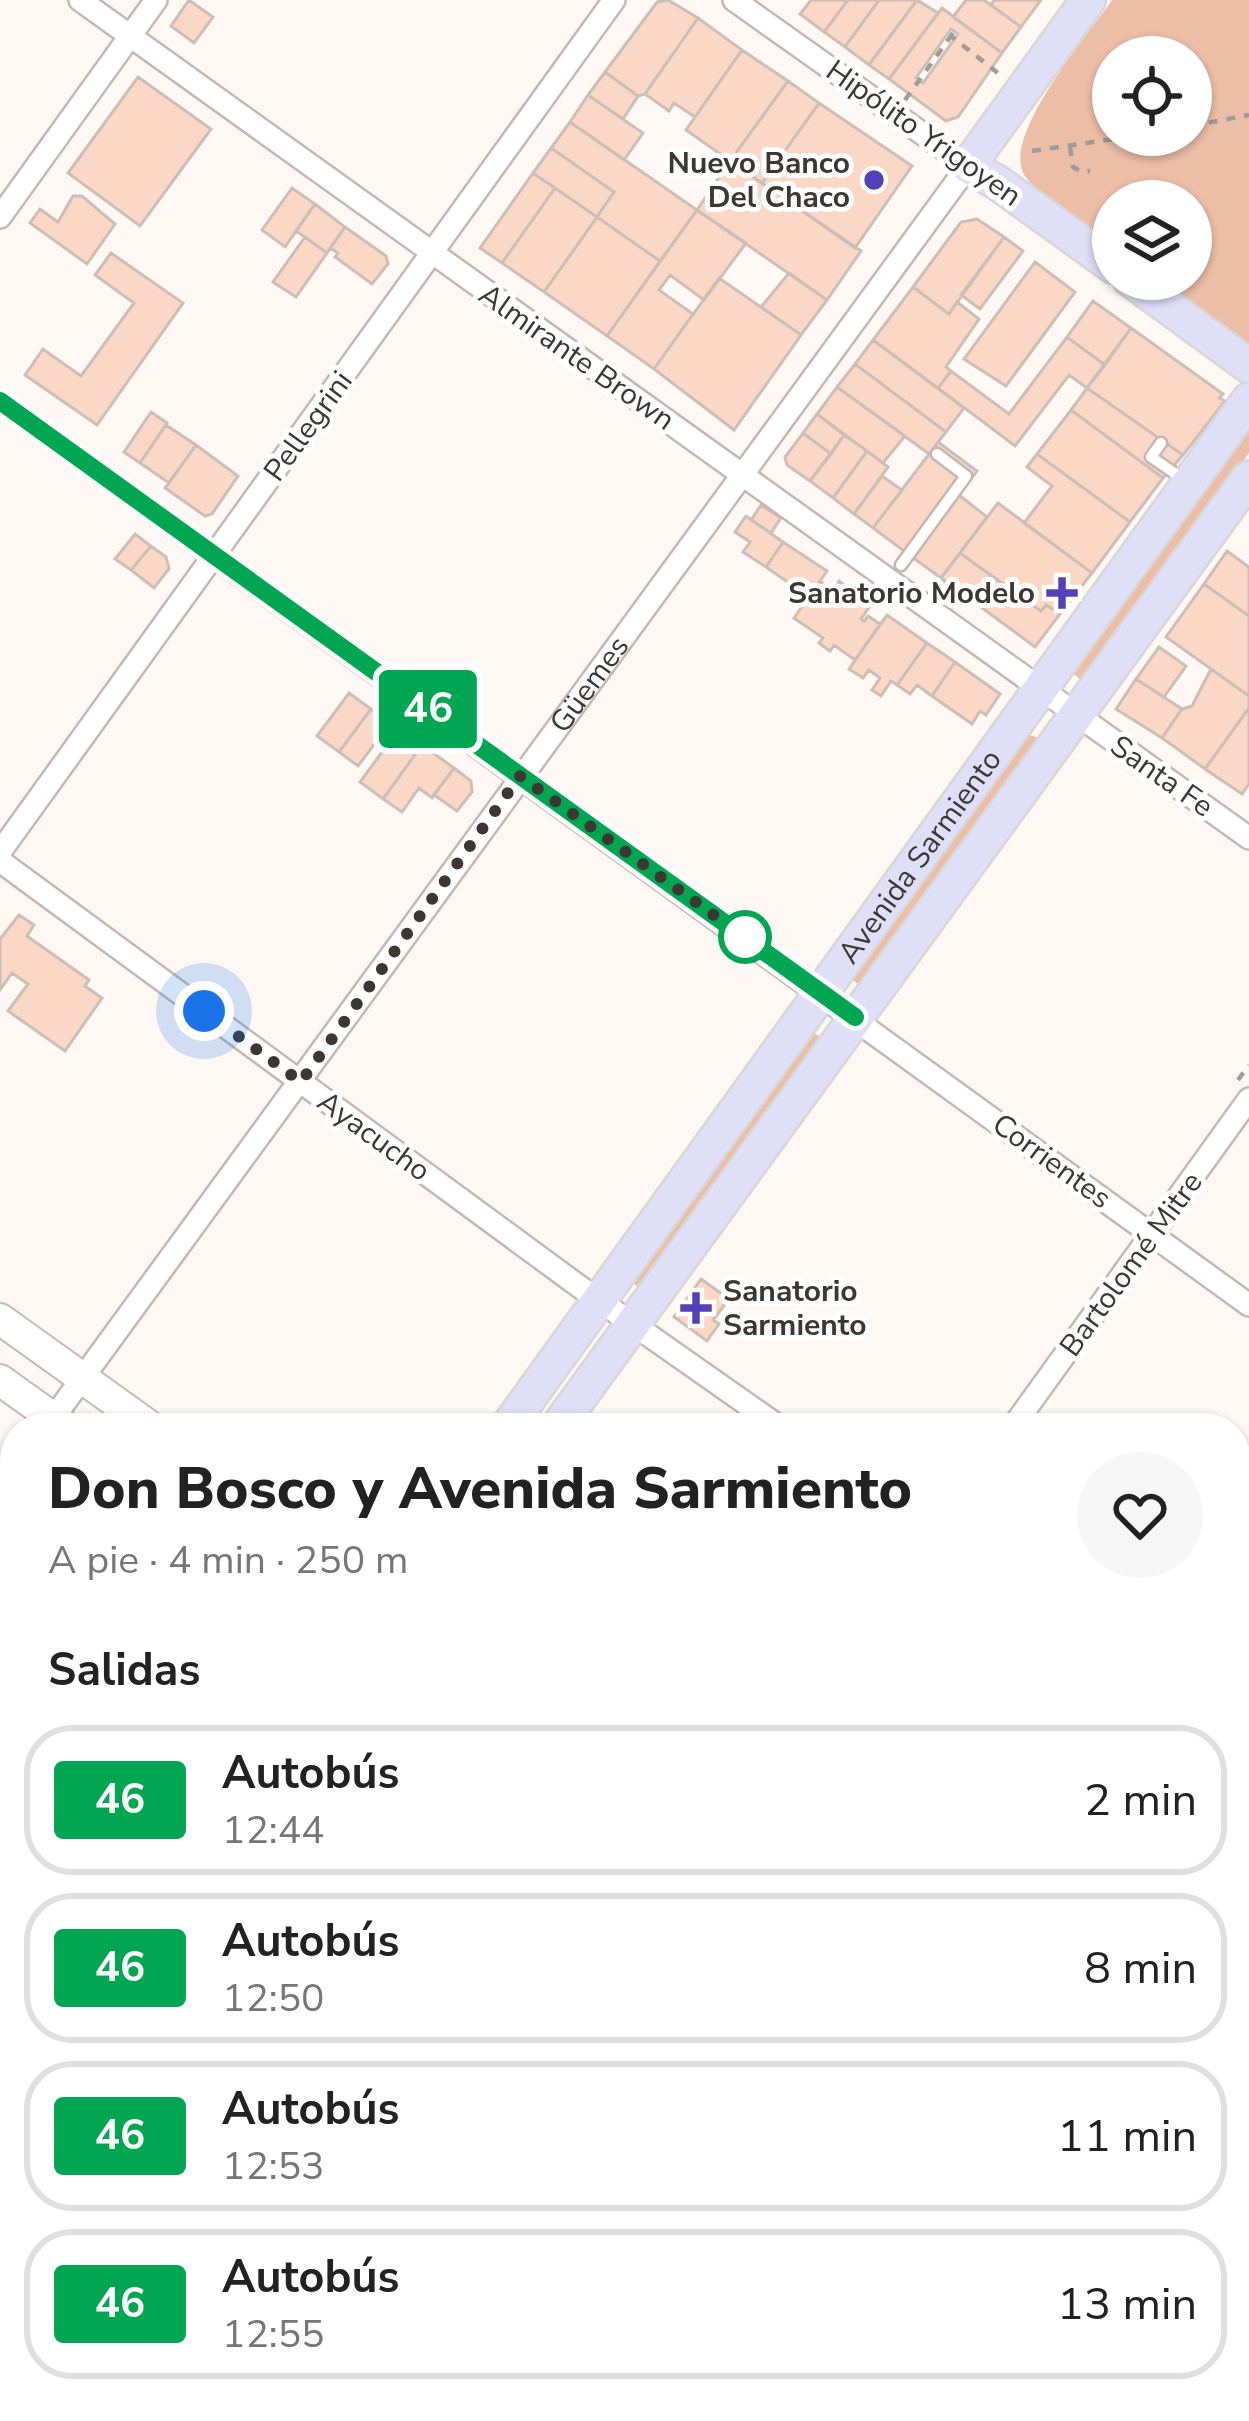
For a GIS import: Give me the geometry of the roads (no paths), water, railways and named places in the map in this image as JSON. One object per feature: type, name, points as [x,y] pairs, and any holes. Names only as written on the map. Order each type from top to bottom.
[{"type":"main road","name":"Güemes","points":[[968,166],[1088,0]]},
{"type":"main road","name":"Hipólito Yrigoyen","points":[[968,166],[1092,251]]},
{"type":"main road","points":[[1159,300],[1249,366]]},
{"type":"main road","name":"Avenida Sarmiento","points":[[518,1413],[1249,400]]},
{"type":"main road","name":"Avenida Sarmiento","points":[[568,1413],[1249,478]]},
{"type":"main road","points":[[0,1319],[131,1413]]},
{"type":"main road","points":[[0,1380],[40,1413]]},
{"type":"street","name":"Almirante Brown","points":[[80,0],[1074,714]]},
{"type":"street","points":[[0,218],[156,0]]},
{"type":"street","name":"Pellegrini","points":[[0,852],[614,0]]},
{"type":"street","name":"Hipólito Yrigoyen","points":[[734,0],[968,166]]},
{"type":"street","name":"Güemes","points":[[62,1413],[520,776],[968,166]]},
{"type":"street","name":"Corrientes","points":[[0,401],[1249,1305]]},
{"type":"street","name":"Santa Fe","points":[[1074,714],[1249,838]]},
{"type":"street","name":"Ayacucho","points":[[0,861],[760,1413]]},
{"type":"street","name":"Bartolomé Mitre","points":[[1023,1413],[1151,1234],[1242,1092]]},
{"type":"lane","points":[[1161,443],[1151,457],[1189,483]]},
{"type":"lane","points":[[901,565],[966,476],[937,454]]},
{"type":"place","name":"Nuevo Banco Del Chaco","points":[[874,180]]},
{"type":"place","name":"Sanatorio Modelo","points":[[1062,593]]},
{"type":"place","name":"Sanatorio Sarmiento","points":[[696,1308]]}]
